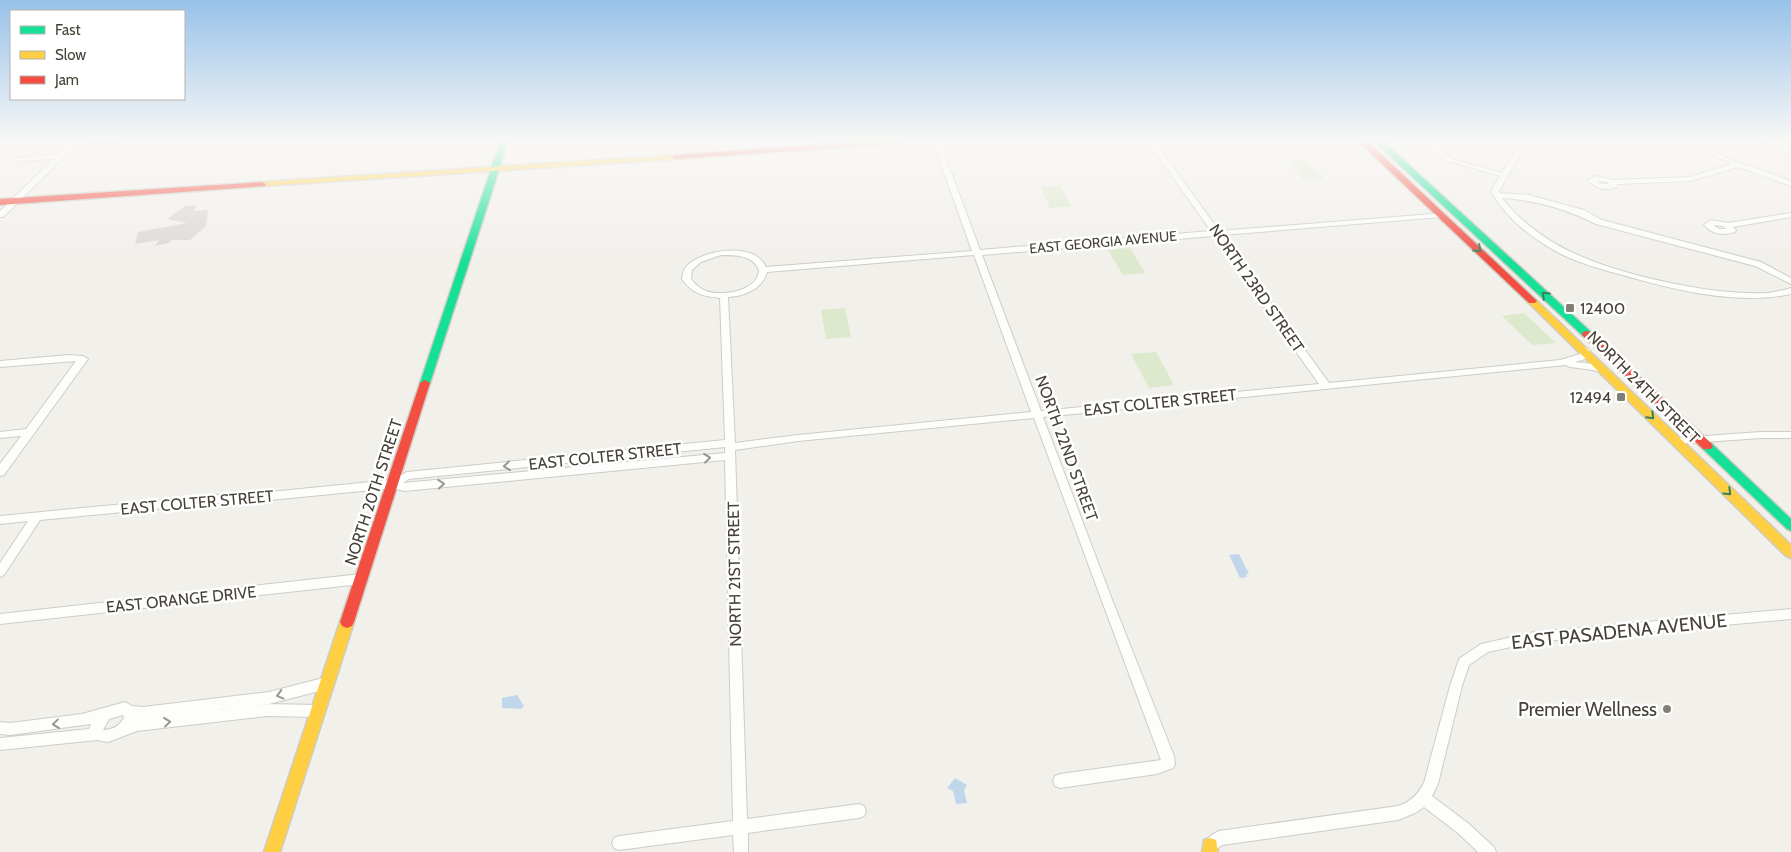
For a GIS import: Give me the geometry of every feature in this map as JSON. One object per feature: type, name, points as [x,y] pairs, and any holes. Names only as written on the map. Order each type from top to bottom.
[{"type":"street","points":[[0,214],[34,182]]},
{"type":"street","points":[[0,202],[304,182]]},
{"type":"street","name":"NORTH 20TH STREET","points":[[272,852],[492,182]]},
{"type":"street","name":"NORTH 22ND STREET","points":[[951,182],[1107,602],[1168,756],[1168,764],[1060,781]]},
{"type":"street","name":"NORTH 23RD STREET","points":[[1180,182],[1326,386]]},
{"type":"street","name":"NORTH 24TH STREET","points":[[1405,182],[1585,350],[1791,553]]},
{"type":"street","name":"NORTH 24TH STREET","points":[[1422,182],[1594,340],[1791,526]]},
{"type":"street","points":[[1499,182],[1496,187],[1497,195],[1511,211],[1544,239],[1565,253],[1600,265],[1684,288],[1753,296],[1776,296],[1791,291]]},
{"type":"street","points":[[1612,182],[1617,182]]},
{"type":"street","points":[[1497,195],[1526,197],[1576,211],[1599,222],[1624,227],[1732,258],[1756,269],[1776,273],[1791,281]]},
{"type":"street","points":[[1728,225],[1791,215]]},
{"type":"street","name":"EAST GEORGIA AVENUE","points":[[763,270],[1442,216]]},
{"type":"street","points":[[732,253],[754,258],[763,270],[762,277],[752,287],[736,294],[724,296],[710,295],[690,287],[686,281],[685,274],[689,267],[707,256],[732,253]]},
{"type":"street","name":"NORTH 21ST STREET","points":[[724,296],[741,852]]},
{"type":"street","name":"EAST COLTER STREET","points":[[0,520],[393,484],[404,487],[730,449],[784,440],[1561,363],[1585,356],[1585,350]]},
{"type":"street","points":[[0,364],[69,358],[83,359],[0,472]]},
{"type":"street","name":"EAST COLTER STREET","points":[[1561,363],[1594,367],[1606,371]]},
{"type":"street","points":[[0,435],[29,432]]},
{"type":"street","points":[[1676,441],[1697,438],[1791,435]]},
{"type":"street","points":[[1697,438],[1706,453],[1791,537]]},
{"type":"street","points":[[0,572],[37,516]]},
{"type":"street","name":"EAST ORANGE DRIVE","points":[[0,619],[361,579]]},
{"type":"street","name":"EAST PASADENA AVENUE","points":[[1424,799],[1431,784],[1464,662],[1485,648],[1534,636],[1789,612]]},
{"type":"street","points":[[0,728],[10,730],[82,720],[104,715],[120,708],[130,712],[143,713],[269,698],[328,683]]},
{"type":"street","points":[[0,744],[97,734],[107,736],[137,725],[267,710],[318,711]]},
{"type":"street","points":[[120,731],[131,719],[130,712]]},
{"type":"street","points":[[97,734],[96,728],[104,715]]},
{"type":"street","points":[[1210,849],[1219,838],[1398,813],[1409,810],[1424,799],[1464,829],[1489,852]]},
{"type":"street","points":[[619,843],[859,810]]},
{"type":"green space","points":[[1060,185],[1071,206],[1050,208],[1040,187]]},
{"type":"green space","points":[[1130,248],[1145,273],[1123,275],[1108,250]]},
{"type":"green space","points":[[845,308],[851,337],[826,339],[821,310]]},
{"type":"green space","points":[[1524,313],[1556,343],[1532,345],[1502,316]]},
{"type":"green space","points":[[1156,352],[1174,385],[1149,388],[1131,354]]},
{"type":"water","points":[[1239,554],[1249,574],[1246,574],[1247,577],[1240,578],[1229,555]]},
{"type":"water","points":[[517,695],[524,706],[521,709],[502,708],[502,698]]},
{"type":"water","points":[[955,778],[967,785],[964,790],[967,803],[956,804],[953,791],[947,788]]},
{"type":"building","points":[[196,205],[194,211],[208,210],[206,226],[190,240],[172,240],[155,246],[159,240],[135,244],[138,232],[187,223],[167,219],[185,206]]},
{"type":"traffic: fast","points":[[425,383],[491,182]]},
{"type":"traffic: fast","points":[[1422,182],[1587,334]]},
{"type":"traffic: fast","points":[[1707,446],[1791,526]]},
{"type":"traffic: slow","points":[[262,184],[296,182]]},
{"type":"traffic: slow","points":[[1532,301],[1791,553]]},
{"type":"traffic: slow","points":[[272,852],[347,622]]},
{"type":"traffic: slow","points":[[1210,846],[1210,852]]},
{"type":"traffic: jam","points":[[1405,182],[1532,301]]},
{"type":"traffic: jam","points":[[0,202],[262,184]]},
{"type":"traffic: jam","points":[[1587,334],[1707,446]]},
{"type":"traffic: jam","points":[[347,622],[425,383]]},
{"type":"place","name":"12400","points":[[1570,308]]},
{"type":"place","name":"12494","points":[[1621,397]]},
{"type":"place","name":"Premier Wellness","points":[[1667,709]]}]
